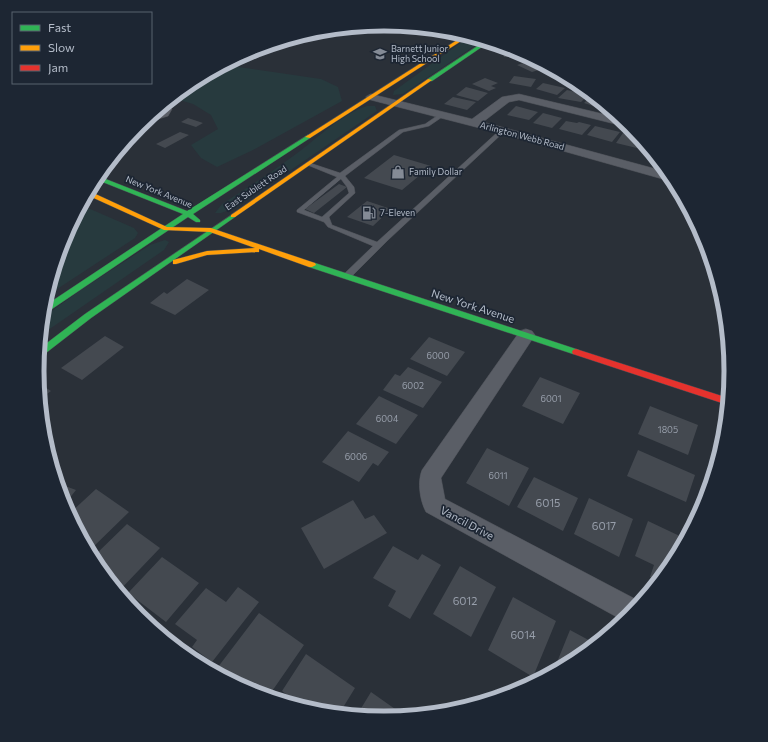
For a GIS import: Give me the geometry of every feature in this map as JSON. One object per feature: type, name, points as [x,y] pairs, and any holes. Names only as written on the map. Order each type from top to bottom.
[{"type":"main road","name":"East Sublett Road","points":[[51,306],[188,214],[459,40]]},
{"type":"main road","name":"East Sublett Road","points":[[45,349],[88,316],[481,45]]},
{"type":"main road","name":"New York Avenue","points":[[103,180],[188,214],[212,230],[722,400]]},
{"type":"main road","points":[[200,196],[238,183]]},
{"type":"main road","name":"New York Avenue","points":[[93,195],[166,229],[212,230]]},
{"type":"main road","points":[[152,200],[179,199]]},
{"type":"main road","points":[[154,270],[207,253],[271,249]]},
{"type":"street","points":[[474,123],[506,99],[519,96],[612,119]]},
{"type":"street","name":"Arlington Webb Road","points":[[371,97],[503,130],[661,174]]},
{"type":"street","name":"Vancil Drive","points":[[526,335],[430,477],[434,505],[626,609]]},
{"type":"lane","points":[[158,117],[166,115],[169,109],[168,109]]},
{"type":"lane","points":[[326,221],[299,210],[400,131],[427,125],[442,115]]},
{"type":"lane","points":[[347,276],[377,245],[503,130]]},
{"type":"lane","points":[[308,164],[341,176],[352,189],[352,193],[324,217],[330,226],[377,245]]},
{"type":"green space","points":[[463,41],[477,44],[403,94],[393,95],[394,91]]},
{"type":"green space","points":[[233,66],[321,79],[338,87],[342,101],[253,150],[217,167],[201,158],[191,145],[218,129],[211,115],[193,104],[179,100],[195,88]]},
{"type":"green space","points":[[367,106],[375,106],[377,111],[237,207],[221,213],[215,213],[222,204],[287,161],[338,121]]},
{"type":"green space","points":[[86,207],[134,228],[138,233],[135,238],[54,291],[62,262],[70,241]]},
{"type":"green space","points":[[165,240],[169,242],[164,250],[47,331],[50,312],[82,289],[150,245]]},
{"type":"building","points":[[503,53],[514,57],[504,57]]},
{"type":"building","points":[[526,62],[540,69],[532,72],[517,65]]},
{"type":"building","points":[[514,76],[536,79],[531,87],[509,83]]},
{"type":"building","points":[[485,78],[498,83],[491,86],[496,88],[489,91],[472,84]]},
{"type":"building","points":[[543,83],[565,88],[557,95],[536,89]]},
{"type":"building","points":[[466,87],[488,93],[478,101],[456,95]]},
{"type":"building","points":[[567,90],[580,93],[586,97],[581,102],[558,98]]},
{"type":"building","points":[[453,97],[476,102],[467,110],[444,104]]},
{"type":"building","points":[[588,99],[599,108],[584,103]]},
{"type":"building","points":[[516,106],[538,112],[529,120],[507,115]]},
{"type":"building","points":[[543,113],[562,118],[552,128],[533,123]]},
{"type":"building","points":[[188,118],[203,123],[196,127],[181,122]]},
{"type":"building","points":[[566,121],[591,125],[582,135],[559,129]]},
{"type":"building","points":[[595,126],[620,132],[612,142],[587,135]]},
{"type":"building","points":[[180,132],[189,135],[165,148],[156,144]]},
{"type":"building","points":[[623,133],[627,134],[641,149],[641,149],[616,143]]},
{"type":"building","name":"Family Dollar","points":[[394,155],[431,166],[402,190],[364,178]]},
{"type":"building","points":[[339,184],[347,187],[314,213],[305,209]]},
{"type":"building","name":"7-Eleven","points":[[367,201],[391,209],[373,226],[347,217]]},
{"type":"building","points":[[187,279],[209,290],[175,315],[150,303],[164,292],[167,294]]},
{"type":"building","points":[[105,336],[124,347],[82,380],[61,368]]},
{"type":"building","points":[[429,337],[465,352],[447,376],[410,359]]},
{"type":"building","points":[[408,367],[442,382],[423,408],[383,390],[395,374],[400,376]]},
{"type":"building","points":[[540,377],[580,393],[563,424],[522,406]]},
{"type":"building","points":[[45,387],[51,391],[45,395]]},
{"type":"building","points":[[379,396],[418,415],[396,444],[356,424]]},
{"type":"building","points":[[650,406],[698,425],[688,455],[638,434]]},
{"type":"building","points":[[348,431],[389,452],[378,466],[373,463],[359,482],[322,462]]},
{"type":"building","points":[[487,448],[529,468],[509,506],[466,483]]},
{"type":"building","points":[[638,450],[695,475],[686,502],[627,476]]},
{"type":"building","points":[[534,477],[578,498],[563,531],[517,507]]},
{"type":"building","points":[[64,486],[76,490],[69,499]]},
{"type":"building","points":[[96,489],[129,512],[93,547],[74,510]]},
{"type":"building","points":[[589,498],[633,519],[619,557],[574,534]]},
{"type":"building","points":[[353,500],[365,519],[374,515],[387,533],[324,569],[301,528]]},
{"type":"building","points":[[648,521],[681,536],[667,560],[653,579],[650,577],[654,565],[635,556]]},
{"type":"building","points":[[127,524],[160,548],[122,588],[97,553]]},
{"type":"building","points":[[393,546],[418,560],[422,554],[441,565],[410,619],[388,606],[396,591],[373,578]]},
{"type":"building","points":[[162,557],[199,583],[166,622],[128,593]]},
{"type":"building","points":[[460,566],[496,587],[471,637],[433,614]]},
{"type":"building","points":[[238,587],[259,602],[212,662],[192,647],[197,640],[175,624],[206,588],[226,602]]},
{"type":"building","points":[[513,597],[556,621],[532,677],[488,650]]},
{"type":"building","points":[[259,613],[304,645],[272,692],[234,676],[218,667]]},
{"type":"building","points":[[570,630],[591,641],[573,654],[556,664]]},
{"type":"building","points":[[306,654],[355,688],[343,708],[296,699],[290,697],[282,691]]},
{"type":"building","points":[[371,692],[397,710],[384,711],[360,710]]},
{"type":"traffic: fast","points":[[430,80],[481,45]]},
{"type":"traffic: fast","points":[[51,306],[188,214],[308,137]]},
{"type":"traffic: fast","points":[[103,180],[188,214],[198,221]]},
{"type":"traffic: fast","points":[[45,349],[88,316],[233,216]]},
{"type":"traffic: fast","points":[[312,265],[576,352]]},
{"type":"traffic: slow","points":[[308,137],[459,40]]},
{"type":"traffic: slow","points":[[233,216],[430,80]]},
{"type":"traffic: slow","points":[[93,195],[166,229],[211,230],[312,265]]},
{"type":"traffic: slow","points":[[176,262],[207,253],[256,250]]},
{"type":"traffic: jam","points":[[576,352],[722,400]]},
{"type":"place","name":"Barnett Junior High School","points":[[380,54]]},
{"type":"place","name":"Family Dollar","points":[[398,172]]},
{"type":"place","name":"7-Eleven","points":[[369,213]]}]
